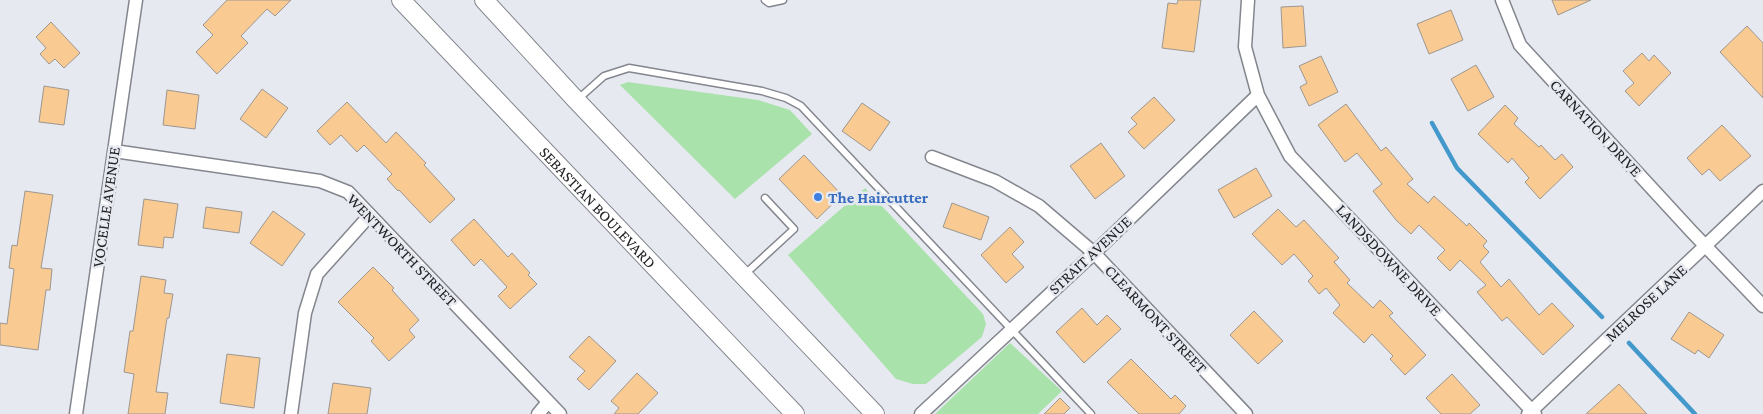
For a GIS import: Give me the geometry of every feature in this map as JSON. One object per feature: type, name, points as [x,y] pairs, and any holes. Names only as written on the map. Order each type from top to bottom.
[{"type":"main road","name":"SEBASTIAN BOULEVARD","points":[[401,0],[795,414]]},
{"type":"main road","points":[[484,0],[576,100],[875,414]]},
{"type":"street","name":"VOCELLE AVENUE","points":[[76,414],[136,0]]},
{"type":"street","name":"LANDSDOWNE DRIVE","points":[[1248,0],[1245,47],[1258,95],[1290,156],[1532,413]]},
{"type":"street","name":"CARNATION DRIVE","points":[[1502,0],[1520,45],[1705,246],[1763,306]]},
{"type":"street","name":"STRAIT AVENUE","points":[[921,414],[1094,253],[1258,95]]},
{"type":"street","name":"WENTWORTH STREET","points":[[114,151],[320,181],[348,192],[560,414]]},
{"type":"street","name":"CLEARMONT STREET","points":[[932,156],[995,181],[1040,206],[1094,253],[1246,414]]},
{"type":"street","name":"MELROSE LANE","points":[[1532,413],[1763,191]]},
{"type":"street","points":[[291,414],[305,313],[317,274],[370,215]]},
{"type":"street","points":[[538,414],[548,402]]},
{"type":"lane","points":[[765,0],[769,3],[783,0]]},
{"type":"lane","points":[[576,100],[604,76],[628,68],[762,91],[786,98],[801,106],[1091,414]]},
{"type":"lane","points":[[744,276],[794,229],[765,198]]},
{"type":"green space","points":[[628,82],[758,100],[790,110],[812,134],[735,199],[620,85]]},
{"type":"green space","points":[[865,188],[983,314],[986,324],[982,337],[926,384],[913,384],[896,379],[788,255]]},
{"type":"green space","points":[[1010,343],[1062,391],[1038,414],[935,414]]},
{"type":"building","points":[[227,0],[291,0],[275,16],[267,9],[241,36],[248,43],[217,74],[196,52],[213,35],[203,25]]},
{"type":"building","points":[[1178,0],[1201,0],[1194,52],[1162,48],[1168,3],[1177,4]]},
{"type":"building","points":[[1552,0],[1591,0],[1558,15]]},
{"type":"building","points":[[1303,6],[1306,46],[1283,48],[1281,7]]},
{"type":"building","points":[[1451,10],[1463,40],[1429,54],[1417,24]]},
{"type":"building","points":[[51,22],[80,53],[64,68],[55,59],[49,64],[40,54],[46,48],[36,37]]},
{"type":"building","points":[[1747,26],[1763,43],[1763,98],[1720,52]]},
{"type":"building","points":[[1642,53],[1649,61],[1654,55],[1671,73],[1639,106],[1625,91],[1634,83],[1623,71]]},
{"type":"building","points":[[1321,56],[1338,92],[1309,106],[1300,87],[1307,83],[1299,66]]},
{"type":"building","points":[[1476,65],[1494,97],[1468,111],[1451,79]]},
{"type":"building","points":[[44,86],[69,90],[64,125],[39,122]]},
{"type":"building","points":[[262,89],[288,108],[266,138],[240,119]]},
{"type":"building","points":[[167,90],[199,95],[195,129],[163,125]]},
{"type":"building","points":[[1154,97],[1175,120],[1144,149],[1128,132],[1137,124],[1131,118]]},
{"type":"building","points":[[347,102],[386,143],[396,132],[426,163],[424,165],[455,199],[430,223],[387,179],[392,174],[364,145],[357,152],[341,135],[330,145],[317,131]]},
{"type":"building","points":[[862,103],[890,122],[870,151],[842,131]]},
{"type":"building","points":[[1346,104],[1381,151],[1386,147],[1413,179],[1407,184],[1428,203],[1434,196],[1467,226],[1469,223],[1487,241],[1483,246],[1489,252],[1480,262],[1501,287],[1509,279],[1539,315],[1552,303],[1574,326],[1543,355],[1507,317],[1502,321],[1477,292],[1486,285],[1460,260],[1450,271],[1437,258],[1445,250],[1419,225],[1411,234],[1396,220],[1373,191],[1382,184],[1357,153],[1345,162],[1318,125]]},
{"type":"building","points":[[1505,105],[1518,118],[1514,124],[1539,147],[1541,145],[1555,160],[1562,154],[1573,167],[1540,199],[1525,182],[1529,178],[1512,158],[1508,163],[1478,134]]},
{"type":"building","points":[[1722,125],[1751,156],[1720,181],[1709,169],[1702,175],[1687,158]]},
{"type":"building","points":[[1101,143],[1125,176],[1095,199],[1070,166]]},
{"type":"building","points":[[804,155],[842,195],[817,219],[779,179]]},
{"type":"building","points":[[1256,168],[1272,196],[1234,218],[1218,190]]},
{"type":"building","points":[[25,191],[53,195],[41,268],[52,269],[50,290],[46,290],[38,350],[0,345],[0,323],[7,324],[14,269],[9,268],[12,245],[17,246]]},
{"type":"building","points":[[144,199],[178,204],[173,238],[164,237],[163,248],[138,245]]},
{"type":"building","points":[[952,203],[989,217],[981,240],[943,227]]},
{"type":"building","points":[[206,207],[242,212],[239,233],[203,228]]},
{"type":"building","points":[[1278,209],[1296,227],[1304,220],[1339,258],[1334,262],[1350,280],[1347,283],[1373,308],[1380,300],[1393,313],[1389,316],[1426,355],[1405,375],[1390,359],[1393,356],[1372,334],[1364,343],[1333,313],[1340,305],[1326,288],[1319,294],[1308,281],[1313,276],[1294,254],[1282,265],[1252,234]]},
{"type":"building","points":[[273,211],[305,234],[282,266],[250,243]]},
{"type":"building","points":[[474,219],[508,257],[512,253],[537,284],[510,309],[498,296],[507,287],[481,259],[474,266],[451,240]]},
{"type":"building","points":[[1010,227],[1024,242],[1012,254],[1024,267],[1006,283],[981,255]]},
{"type":"building","points":[[373,267],[394,288],[392,290],[419,320],[409,330],[415,337],[389,361],[371,341],[374,338],[338,302]]},
{"type":"building","points":[[141,276],[166,280],[164,293],[173,294],[169,318],[167,318],[156,392],[168,393],[165,414],[128,414],[134,374],[124,372],[130,331],[133,331]]},
{"type":"building","points":[[1082,308],[1097,325],[1107,315],[1121,329],[1084,363],[1056,332]]},
{"type":"building","points":[[1254,311],[1283,341],[1258,364],[1230,335]]},
{"type":"building","points":[[1689,312],[1724,335],[1709,358],[1698,350],[1695,354],[1671,339]]},
{"type":"building","points":[[589,336],[616,361],[589,390],[577,379],[585,371],[569,357]]},
{"type":"building","points":[[227,354],[260,358],[254,408],[220,403]]},
{"type":"building","points":[[1131,359],[1171,399],[1175,395],[1186,406],[1179,414],[1139,414],[1107,382]]},
{"type":"building","points":[[637,373],[658,393],[638,414],[614,414],[619,408],[611,401]]},
{"type":"building","points":[[1452,374],[1480,405],[1470,414],[1441,414],[1426,398]]},
{"type":"building","points":[[333,383],[371,388],[367,414],[328,414]]},
{"type":"building","points":[[1619,384],[1647,414],[1586,414]]},
{"type":"building","points":[[1060,398],[1070,408],[1064,414],[1044,414]]},
{"type":"waterway","points":[[1432,123],[1457,168],[1602,317]]},
{"type":"waterway","points":[[1629,343],[1695,414]]},
{"type":"place","name":"The Haircutter","points":[[818,197]]}]
